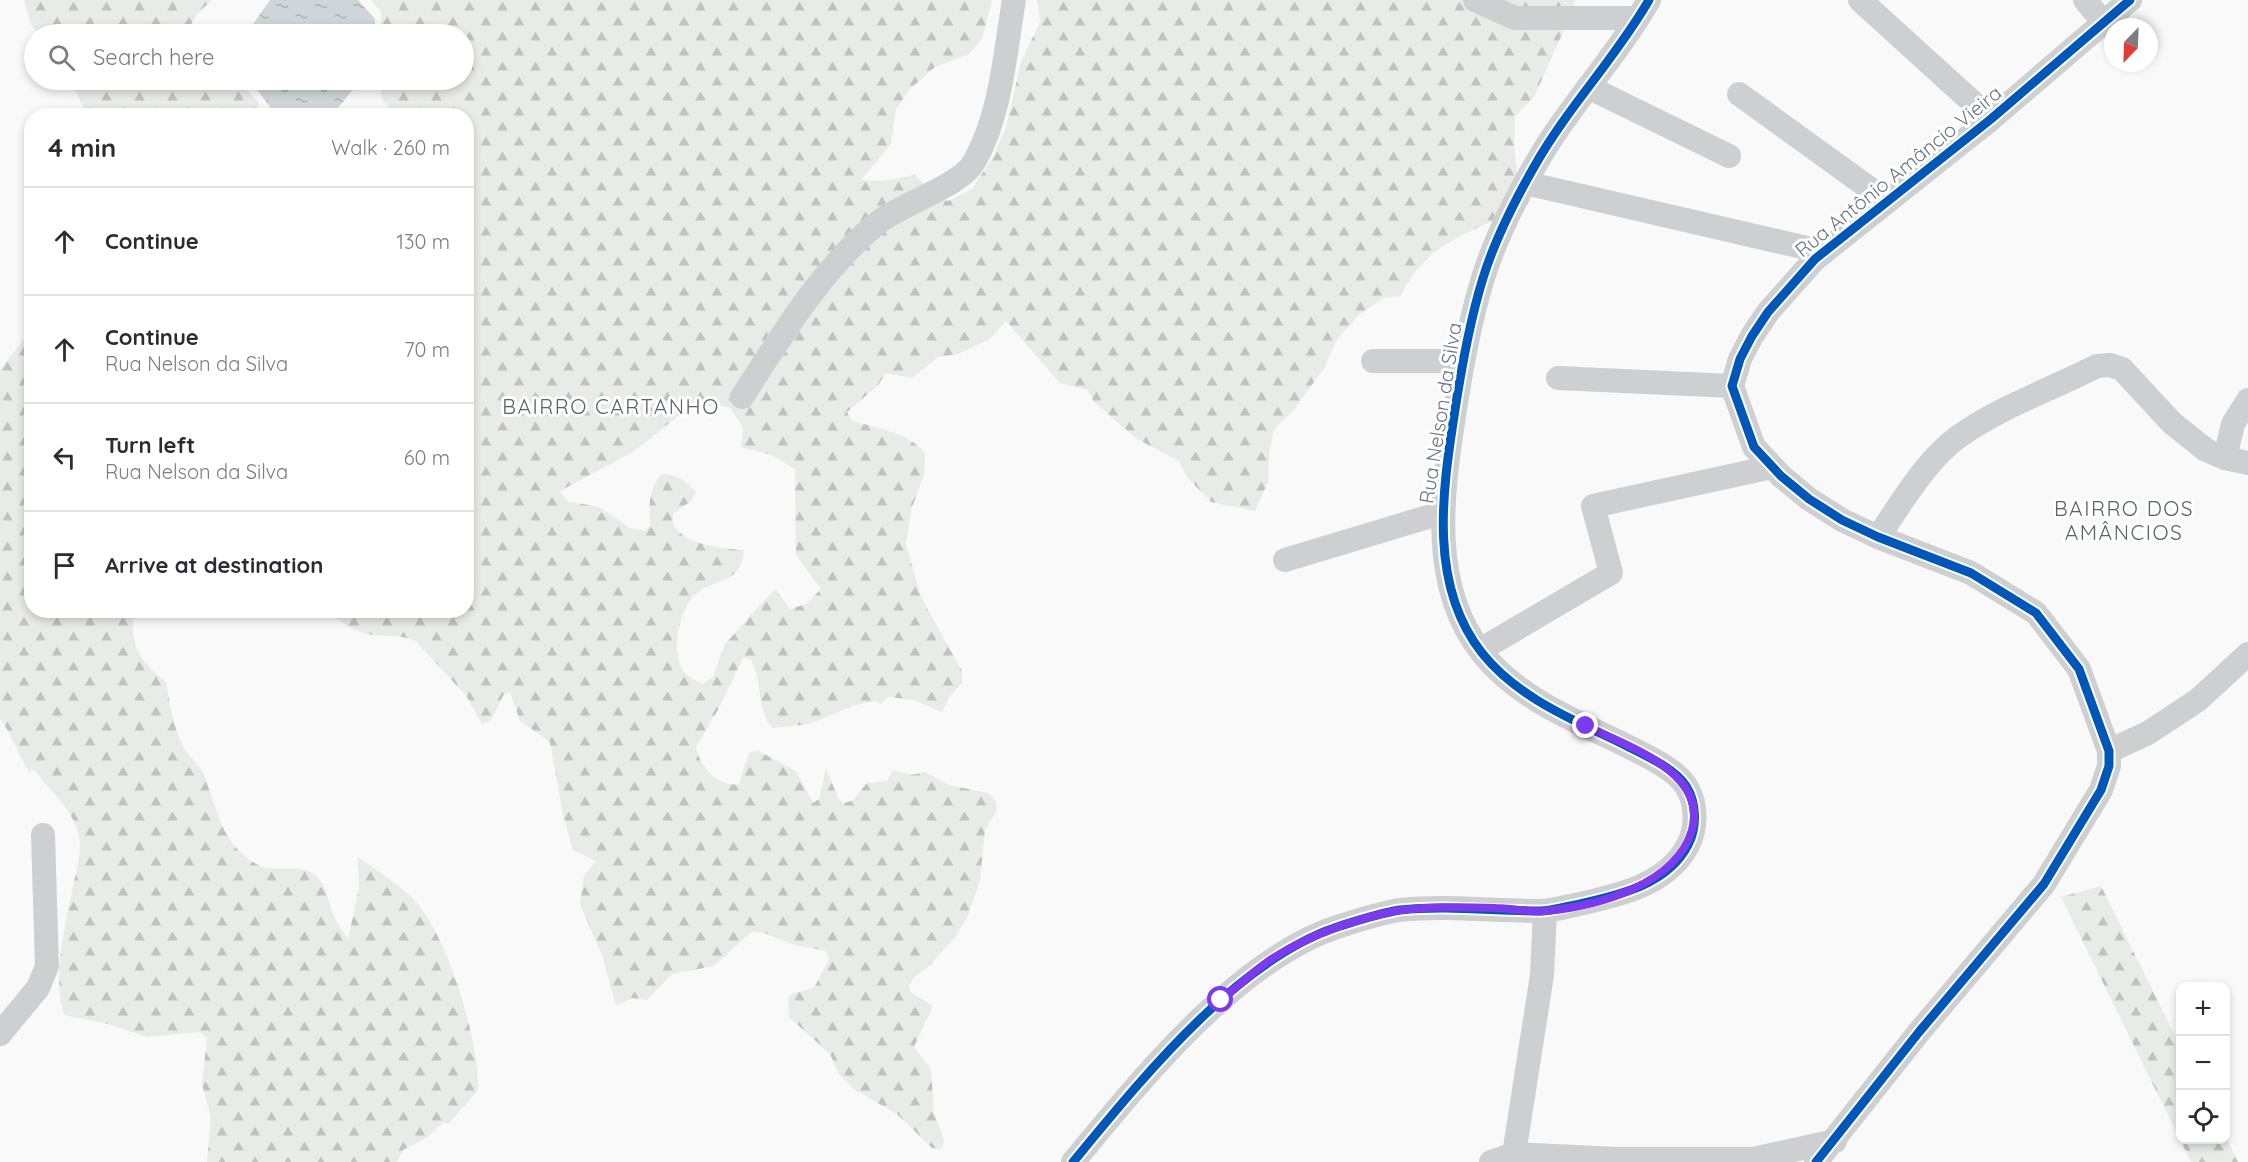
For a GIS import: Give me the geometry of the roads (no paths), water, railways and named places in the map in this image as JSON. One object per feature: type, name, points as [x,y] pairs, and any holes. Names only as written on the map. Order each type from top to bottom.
[{"type":"street","points":[[742,397],[783,334],[838,261],[876,224],[958,179],[973,165],[995,105],[1014,0]]},
{"type":"street","points":[[1476,0],[1515,18],[1643,9]]},
{"type":"street","points":[[1860,0],[1991,119]]},
{"type":"street","points":[[2085,0],[2103,22]]},
{"type":"street","name":"Rua Antônio Amâncio Vieira","points":[[1732,386],[1740,359],[1768,312],[1824,252],[1991,119],[2130,0]]},
{"type":"street","name":"Rua Nelson da Silva","points":[[1073,1162],[1151,1071],[1221,1000],[1271,960],[1335,927],[1398,910],[1496,908],[1545,911],[1620,895],[1663,874],[1688,846],[1696,817],[1686,786],[1655,760],[1534,698],[1502,676],[1480,650],[1462,623],[1451,590],[1441,513],[1462,361],[1483,277],[1507,217],[1536,162],[1643,9]]},
{"type":"street","points":[[1588,87],[1729,156]]},
{"type":"street","points":[[1739,94],[1811,143],[1887,201]]},
{"type":"street","points":[[1525,183],[1824,252]]},
{"type":"street","points":[[1373,362],[1462,361]]},
{"type":"street","points":[[1878,537],[1927,468],[1957,438],[1993,417],[2097,366],[2110,365],[2122,369],[2172,423],[2206,450],[2237,461],[2233,424],[2248,400]]},
{"type":"street","points":[[1557,378],[1732,386],[1754,447],[1772,467],[1809,499],[1842,520],[1878,537],[1971,573],[2037,613],[2079,669],[2109,751],[2109,766],[2101,790],[2044,884],[1919,1032],[1835,1141],[1816,1162]]},
{"type":"street","points":[[1480,650],[1611,573],[1593,506],[1772,467]]},
{"type":"street","points":[[1286,560],[1441,513]]},
{"type":"street","points":[[2109,751],[2148,733],[2198,700],[2248,654]]},
{"type":"street","points":[[0,1034],[38,988],[47,966],[43,835]]},
{"type":"street","points":[[1514,1154],[1542,975],[1545,911]]},
{"type":"street","points":[[1491,1162],[1514,1154],[1617,1159],[1753,1159],[1835,1141]]},
{"type":"water","points":[[270,0],[358,0],[375,19],[375,24],[253,24]]},
{"type":"water","points":[[257,90],[353,90],[338,108],[271,108]]},
{"type":"district","name":"BAIRRO CARTANHO","points":[[611,406]]},
{"type":"district","name":"BAIRRO DOS AMÂNCIOS","points":[[2124,520]]}]
